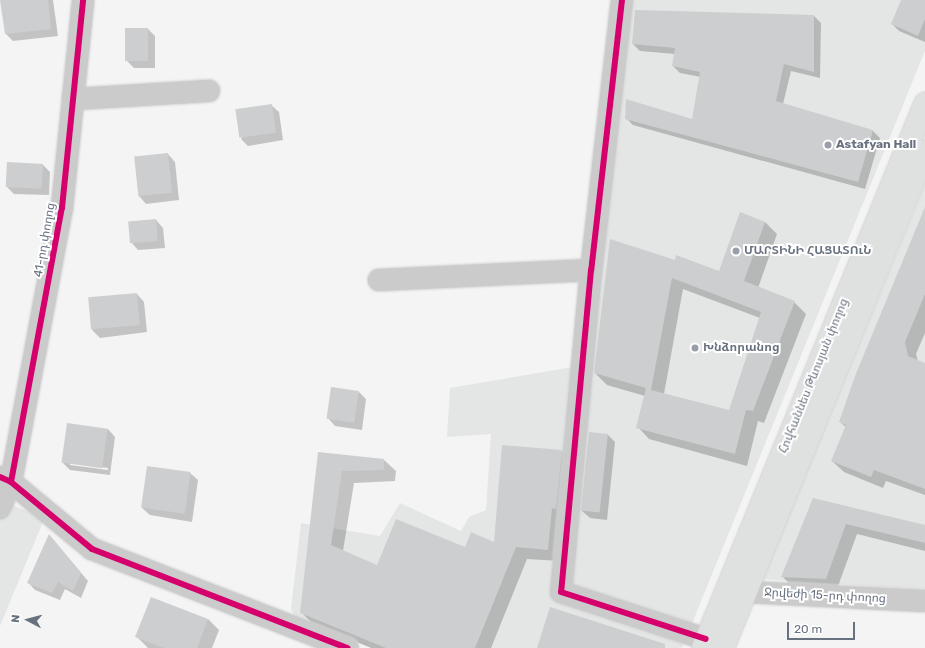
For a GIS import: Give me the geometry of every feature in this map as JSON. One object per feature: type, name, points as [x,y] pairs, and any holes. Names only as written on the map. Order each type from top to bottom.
[{"type":"main road","name":"Հովհաննես Թևոսյան փողոց","points":[[736,592],[925,104]]},
{"type":"main road","name":"Հովհաննես Թևոսյան փողոց","points":[[711,645],[736,592],[925,152]]},
{"type":"street","name":"41-րդ փողոց","points":[[0,508],[62,208],[84,0]]},
{"type":"street","points":[[622,0],[592,270],[561,592],[711,645]]},
{"type":"street","points":[[73,99],[209,91]]},
{"type":"street","points":[[379,280],[592,270]]},
{"type":"street","points":[[6,480],[92,549],[347,648]]},
{"type":"street","name":"Ջրվեժի 15-րդ փողոց","points":[[736,592],[925,601]]},
{"type":"shaded area","points":[[617,0],[925,0],[925,51],[682,648],[372,648],[295,617],[291,609],[301,523],[380,536],[400,503],[461,531],[469,517],[486,510],[491,434],[447,437],[450,388],[573,367]]},
{"type":"shaded area","points":[[925,184],[925,590],[763,579]]},
{"type":"shaded area","points":[[0,501],[45,517],[0,626]]},
{"type":"building","points":[[0,0],[48,0],[51,29],[5,34]]},
{"type":"building","points":[[901,0],[925,0],[925,19],[918,36],[891,24]]},
{"type":"building","points":[[635,10],[814,15],[814,72],[784,64],[776,101],[873,130],[858,182],[625,119],[626,99],[692,119],[700,72],[672,66],[675,48],[632,44]]},
{"type":"building","points":[[125,28],[148,28],[148,61],[125,61]]},
{"type":"building","points":[[272,104],[276,133],[239,138],[235,109]]},
{"type":"building","points":[[168,153],[172,193],[138,196],[134,157]]},
{"type":"building","points":[[7,162],[43,164],[42,189],[6,187]]},
{"type":"building","points":[[925,207],[925,294],[905,342],[908,356],[925,363],[925,489],[874,470],[871,477],[831,461],[846,425],[839,422],[855,376]]},
{"type":"building","points":[[740,212],[765,222],[744,281],[795,301],[753,411],[746,410],[735,454],[636,428],[646,388],[594,373],[610,239],[675,260],[676,255],[719,271]],"holes":[[[672,278],[761,312],[729,410],[651,390]]]},
{"type":"building","points":[[156,219],[158,241],[130,243],[128,221]]},
{"type":"building","points":[[137,293],[140,325],[91,329],[88,297]]},
{"type":"building","points":[[331,387],[359,391],[354,423],[327,419]]},
{"type":"building","points":[[67,423],[108,429],[102,468],[61,463]]},
{"type":"building","points":[[589,432],[608,434],[600,513],[581,511]]},
{"type":"building","points":[[502,445],[562,450],[556,509],[552,508],[548,550],[516,547],[475,648],[386,648],[300,613],[318,452],[384,459],[384,470],[342,471],[331,545],[377,565],[396,519],[465,547],[471,532],[494,542]]},
{"type":"building","points":[[147,466],[191,472],[185,514],[141,508]]},
{"type":"building","points":[[813,498],[925,525],[925,543],[846,524],[826,579],[781,577]]},
{"type":"building","points":[[49,534],[81,573],[73,591],[58,582],[52,593],[27,583]]},
{"type":"building","points":[[151,597],[208,619],[197,648],[164,648],[135,637]]},
{"type":"building","points":[[550,607],[665,644],[665,648],[537,648]]},
{"type":"cycle path","points":[[11,482],[62,208],[83,0]]},
{"type":"cycle path","points":[[622,0],[591,270],[561,592],[706,639]]},
{"type":"cycle path","points":[[0,477],[11,482],[92,549],[347,648]]},
{"type":"place","name":"Astafyan Hall","points":[[828,145]]},
{"type":"place","name":"ՄԱՐՏԻՆԻ ՀԱՑԱՏՈւՆ","points":[[736,251]]},
{"type":"place","name":"Խնձորանոց","points":[[695,348]]}]
